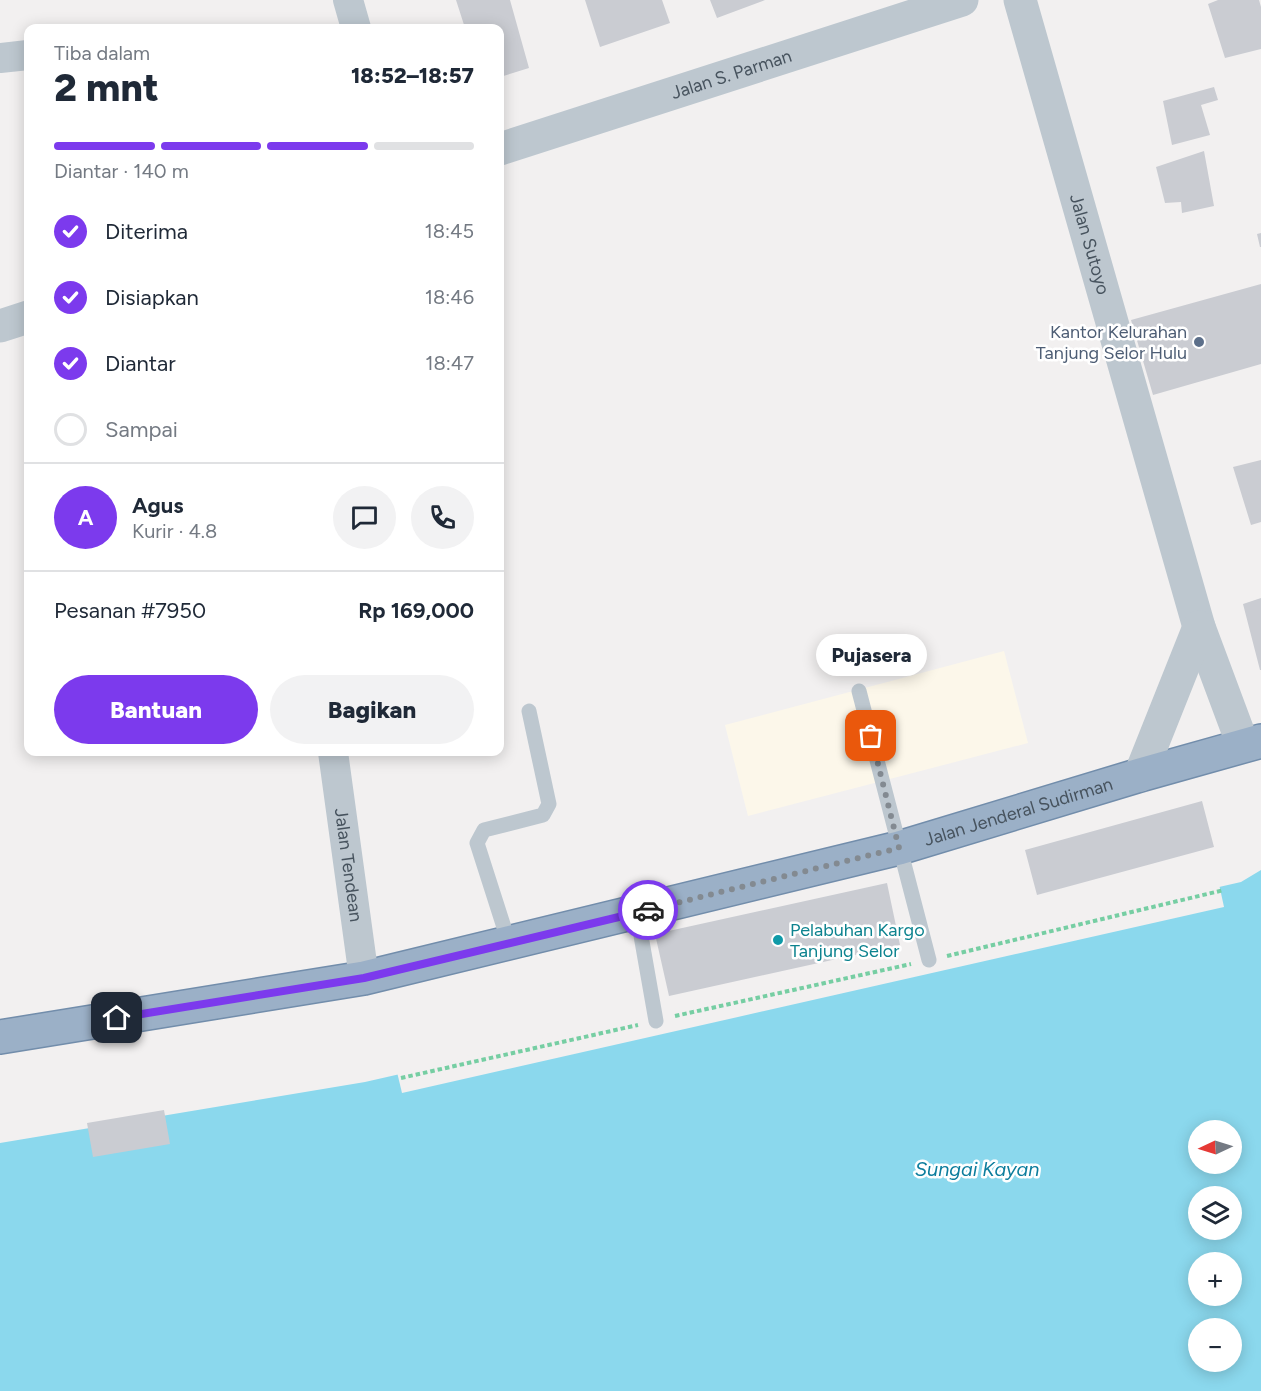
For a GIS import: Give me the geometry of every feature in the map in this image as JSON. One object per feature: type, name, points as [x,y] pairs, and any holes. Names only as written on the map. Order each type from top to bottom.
[{"type":"highway","name":"Jalan Jenderal Sudirman","points":[[0,1037],[364,978],[899,848],[1252,743]]},
{"type":"street","points":[[348,0],[356,24]]},
{"type":"street","name":"Jalan S. Parman","points":[[504,148],[882,13],[962,0]]},
{"type":"street","name":"Jalan Sutoyo","points":[[1020,0],[1199,627],[1252,743]]},
{"type":"street","points":[[0,58],[24,55]]},
{"type":"street","points":[[0,326],[24,318]]},
{"type":"street","points":[[1140,775],[1199,627]]},
{"type":"street","name":"Jalan Tendean","points":[[334,756],[364,978]]},
{"type":"lane","points":[[859,691],[929,960]]},
{"type":"lane","points":[[509,943],[477,843],[484,830],[543,815],[549,804],[530,711]]},
{"type":"lane","points":[[637,913],[656,1021]]},
{"type":"path","points":[[401,1078],[656,1021]]},
{"type":"shaded area","points":[[1004,651],[1028,743],[748,816],[725,725]]},
{"type":"water","name":"Sungai Kayan","points":[[1261,870],[1261,1391],[0,1391],[0,1143],[365,1082],[1241,882]]},
{"type":"pier","points":[[1219,884],[1224,907],[402,1093],[397,1072]]},
{"type":"building","points":[[456,0],[510,0],[529,68],[504,76],[504,24],[464,24]]},
{"type":"building","points":[[585,0],[662,0],[670,23],[600,47]]},
{"type":"building","points":[[710,0],[765,0],[717,18]]},
{"type":"building","points":[[1218,0],[1259,0],[1261,49],[1225,58],[1208,4]]},
{"type":"building","points":[[1214,87],[1218,100],[1201,105],[1210,135],[1172,145],[1163,101]]},
{"type":"building","points":[[1204,151],[1214,206],[1182,213],[1181,202],[1165,203],[1156,167]]},
{"type":"building","points":[[1261,233],[1261,247],[1260,247],[1257,234]]},
{"type":"building","name":"Kantor Kelurahan Tanjung Selor Hulu","points":[[1261,284],[1261,364],[1153,395],[1131,320]]},
{"type":"building","points":[[1261,460],[1261,522],[1251,525],[1233,467]]},
{"type":"building","points":[[1261,598],[1261,670],[1260,670],[1243,604]]},
{"type":"building","points":[[1202,801],[1214,847],[1037,895],[1025,850]]},
{"type":"building","name":"Pelabuhan Kargo Tanjung Selor","points":[[887,883],[900,945],[669,996],[655,934]]},
{"type":"building","points":[[164,1110],[170,1144],[93,1157],[87,1123]]},
{"type":"way so far","points":[[648,910],[899,848],[871,736]]},
{"type":"place","name":"Kantor Kelurahan Tanjung Selor Hulu","points":[[1199,342]]},
{"type":"place","name":"Pujasera","points":[[871,736]]},
{"type":"place","name":"Pelabuhan Kargo Tanjung Selor","points":[[778,940]]},
{"type":"route","points":[[117,1018],[364,978],[648,910]]}]
